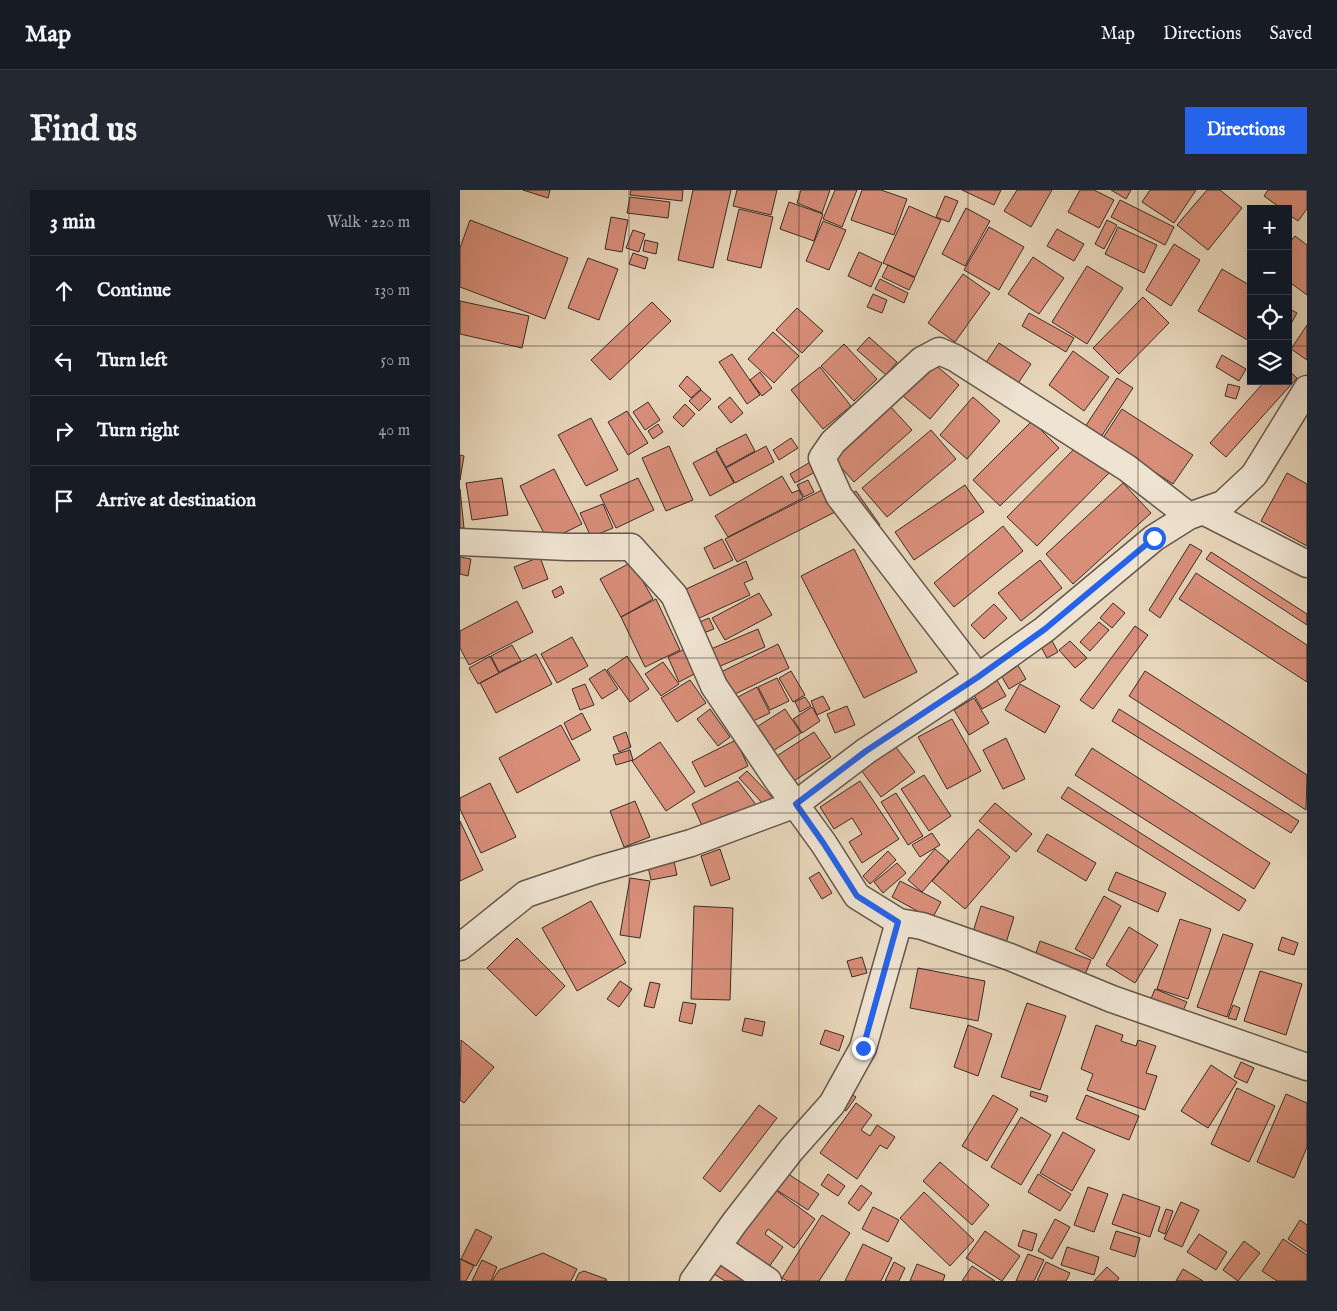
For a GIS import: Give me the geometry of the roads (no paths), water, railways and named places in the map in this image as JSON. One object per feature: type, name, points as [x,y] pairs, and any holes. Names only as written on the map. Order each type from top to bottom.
[{"type":"street","points":[[978,677],[839,496],[822,458],[833,442],[922,360],[939,352],[956,358],[1196,514],[1307,564]]},
{"type":"street","points":[[460,947],[526,894],[597,870],[691,843],[796,804],[866,751],[978,677],[1045,629],[1154,538],[1196,514],[1223,504],[1254,475],[1307,390]]},
{"type":"street","points":[[460,542],[567,548],[631,547],[674,595],[714,686],[824,844],[857,896],[898,922],[922,926],[1010,958],[1112,999],[1307,1067]]},
{"type":"street","points":[[693,1281],[792,1149],[832,1104],[863,1048],[898,922]]},
{"type":"street","points":[[718,1246],[768,1281]]}]
